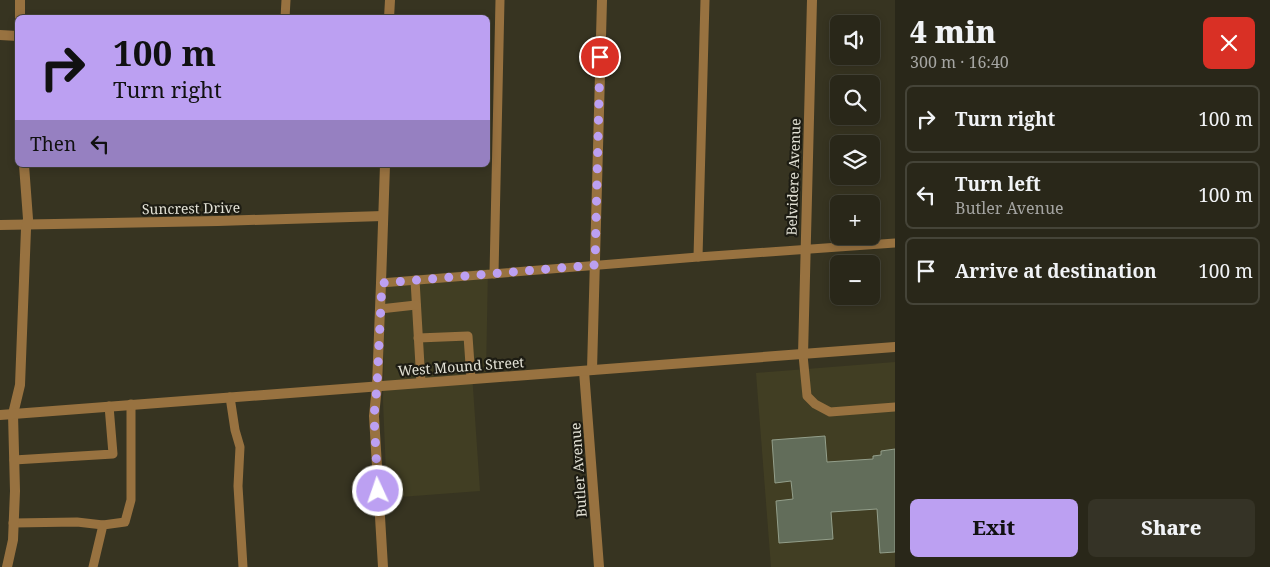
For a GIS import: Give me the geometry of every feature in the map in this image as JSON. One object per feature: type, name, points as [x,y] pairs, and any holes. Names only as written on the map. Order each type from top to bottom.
[{"type":"street","points":[[20,0],[20,15]]},
{"type":"street","points":[[389,15],[390,0]]},
{"type":"street","name":"Butler Avenue","points":[[599,567],[588,370],[595,265],[602,0]]},
{"type":"street","name":"Belvidere Avenue","points":[[803,355],[812,0]]},
{"type":"street","points":[[0,35],[15,36]]},
{"type":"street","points":[[7,567],[13,540],[15,491],[13,414],[20,385],[26,229],[28,219],[24,167]]},
{"type":"street","points":[[383,567],[374,416],[382,283],[385,167]]},
{"type":"street","name":"Suncrest Drive","points":[[0,225],[383,216]]},
{"type":"street","name":"West Mound Street","points":[[0,414],[895,347]]},
{"type":"lane","points":[[285,15],[286,0]]},
{"type":"lane","points":[[494,274],[500,0]]},
{"type":"lane","points":[[698,257],[705,0]]},
{"type":"lane","points":[[382,283],[895,243]]},
{"type":"lane","points":[[415,280],[421,383]]},
{"type":"lane","points":[[380,309],[416,305]]},
{"type":"lane","points":[[418,338],[468,336],[471,379]]},
{"type":"lane","points":[[803,355],[807,396],[815,404],[830,412],[895,407]]},
{"type":"lane","points":[[230,397],[235,430],[240,447],[238,486],[243,567]]},
{"type":"lane","points":[[13,523],[77,522],[103,525],[125,522],[131,500],[131,404]]},
{"type":"lane","points":[[14,460],[113,454],[109,406]]},
{"type":"lane","points":[[93,567],[103,525]]},
{"type":"shaded area","points":[[488,269],[486,372],[472,373],[480,491],[387,498],[383,401],[385,278]]},
{"type":"shaded area","points":[[895,362],[895,567],[771,567],[756,373]]},
{"type":"building","points":[[825,436],[827,462],[873,459],[873,456],[881,455],[881,451],[895,449],[895,552],[880,553],[877,509],[831,512],[833,539],[779,543],[776,501],[793,499],[791,481],[775,483],[772,440]]},
{"type":"route","points":[[378,491],[374,416],[382,283],[595,265],[600,57]]}]
